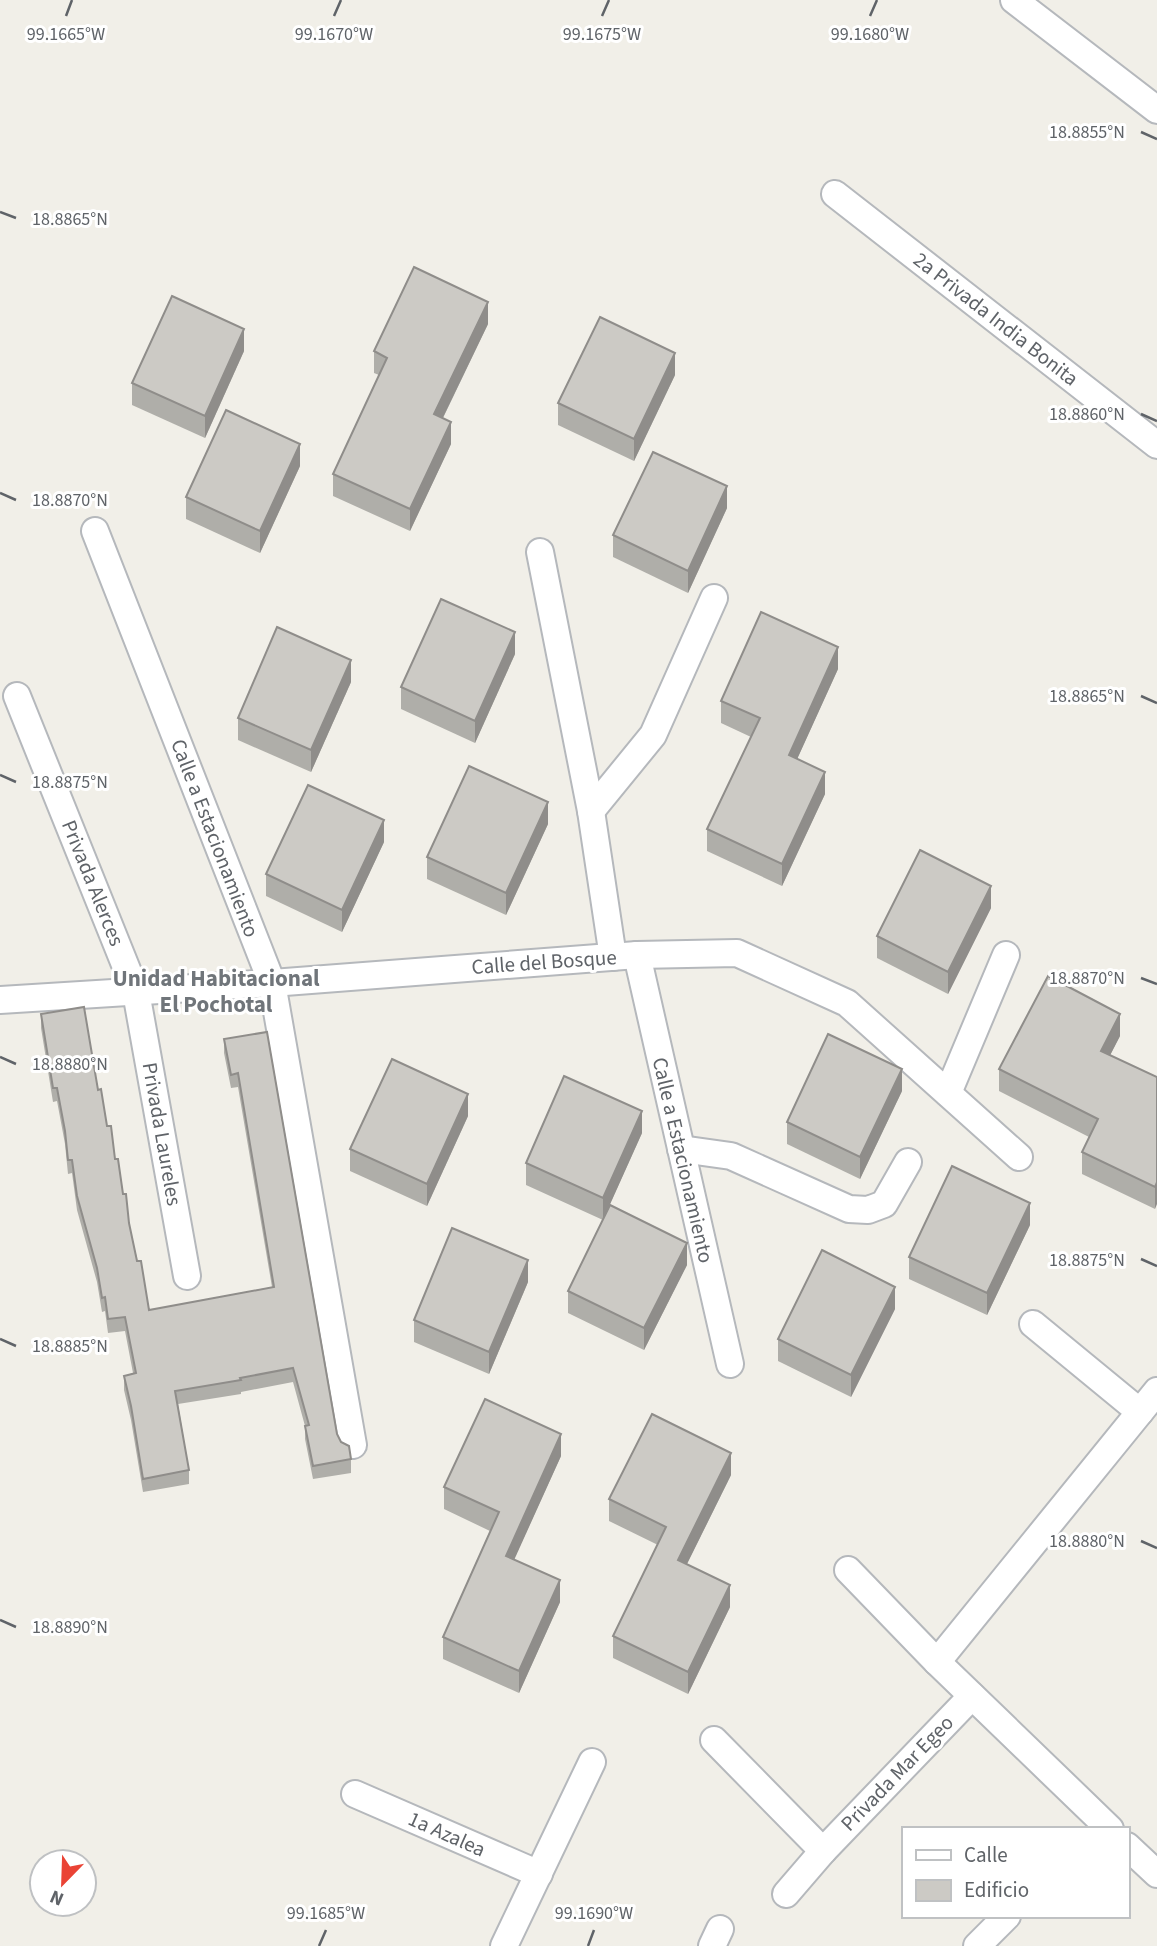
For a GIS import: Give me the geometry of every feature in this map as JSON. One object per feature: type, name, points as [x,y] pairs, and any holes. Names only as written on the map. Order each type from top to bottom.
[{"type":"street","points":[[1014,0],[1157,110]]},
{"type":"street","name":"2a Privada India Bonita","points":[[835,194],[1157,445]]},
{"type":"street","name":"Calle a Estacionamiento","points":[[94,531],[272,983],[354,1445]]},
{"type":"street","name":"Calle a Estacionamiento","points":[[540,552],[591,811],[625,956],[681,1149],[730,1364]]},
{"type":"street","points":[[591,811],[653,735],[714,598]]},
{"type":"street","name":"Privada Alerces","points":[[18,696],[136,992]]},
{"type":"street","name":"Calle del Bosque","points":[[0,1000],[272,983],[625,956],[737,953],[847,1003],[1019,1157]]},
{"type":"street","points":[[948,1093],[1006,955]]},
{"type":"street","name":"Privada Laureles","points":[[136,992],[187,1276]]},
{"type":"street","points":[[681,1149],[731,1156],[849,1209],[868,1210],[884,1205],[908,1162]]},
{"type":"street","points":[[1033,1324],[1140,1412]]},
{"type":"street","points":[[937,1662],[1157,1391]]},
{"type":"street","points":[[848,1570],[1101,1826]]},
{"type":"street","name":"Privada Mar Egeo","points":[[786,1894],[823,1851],[972,1696]]},
{"type":"street","name":"Privada Mar Egeo","points":[[714,1740],[823,1851]]},
{"type":"street","points":[[504,1946],[592,1762]]},
{"type":"street","name":"1a Azalea","points":[[355,1794],[538,1874]]},
{"type":"street","points":[[1129,1848],[1157,1874]]},
{"type":"street","points":[[977,1946],[1005,1918]]},
{"type":"building","points":[[414,267],[488,302],[434,414],[451,422],[410,509],[333,474],[387,358],[374,351]]},
{"type":"building","points":[[172,296],[244,329],[205,416],[132,383]]},
{"type":"building","points":[[600,317],[675,353],[634,439],[558,403]]},
{"type":"building","points":[[226,410],[300,444],[260,531],[186,497]]},
{"type":"building","points":[[653,452],[727,486],[688,571],[613,535]]},
{"type":"building","points":[[441,599],[515,632],[475,721],[401,687]]},
{"type":"building","points":[[761,612],[838,647],[789,755],[825,772],[782,864],[707,829],[760,718],[721,701]]},
{"type":"building","points":[[277,627],[351,660],[311,750],[238,718]]},
{"type":"building","points":[[469,766],[548,802],[506,893],[427,857]]},
{"type":"building","points":[[308,785],[384,820],[342,910],[266,874]]},
{"type":"building","points":[[920,850],[991,886],[948,972],[877,936]]},
{"type":"building","points":[[1048,976],[1120,1014],[1101,1051],[1157,1077],[1155,1187],[1082,1152],[1098,1119],[999,1069]]},
{"type":"building","points":[[84,1007],[98,1090],[101,1089],[107,1126],[111,1126],[115,1159],[118,1159],[123,1194],[126,1194],[129,1223],[137,1261],[141,1261],[149,1310],[274,1287],[238,1073],[231,1075],[224,1039],[267,1032],[337,1434],[341,1442],[349,1446],[351,1459],[313,1466],[305,1426],[309,1425],[293,1368],[175,1391],[189,1470],[143,1479],[124,1376],[136,1373],[125,1317],[108,1319],[105,1297],[102,1298],[97,1268],[77,1196],[72,1160],[68,1160],[65,1131],[57,1088],[53,1088],[41,1014]]},
{"type":"building","points":[[828,1034],[902,1069],[860,1157],[787,1122]]},
{"type":"building","points":[[392,1059],[468,1094],[427,1184],[350,1149]]},
{"type":"building","points":[[564,1076],[642,1111],[603,1198],[526,1163]]},
{"type":"building","points":[[952,1166],[1030,1203],[987,1293],[909,1257]]},
{"type":"building","points":[[610,1205],[687,1243],[644,1328],[568,1291]]},
{"type":"building","points":[[452,1228],[528,1260],[489,1352],[414,1320]]},
{"type":"building","points":[[822,1250],[895,1287],[851,1375],[778,1339]]},
{"type":"building","points":[[485,1399],[561,1434],[506,1556],[560,1580],[519,1671],[443,1637],[499,1512],[444,1487]]},
{"type":"building","points":[[652,1414],[731,1453],[678,1560],[730,1585],[688,1672],[613,1636],[666,1527],[609,1499]]},
{"type":"district","name":"Unidad Habitacional El Pochotal","points":[[216,991]]}]
